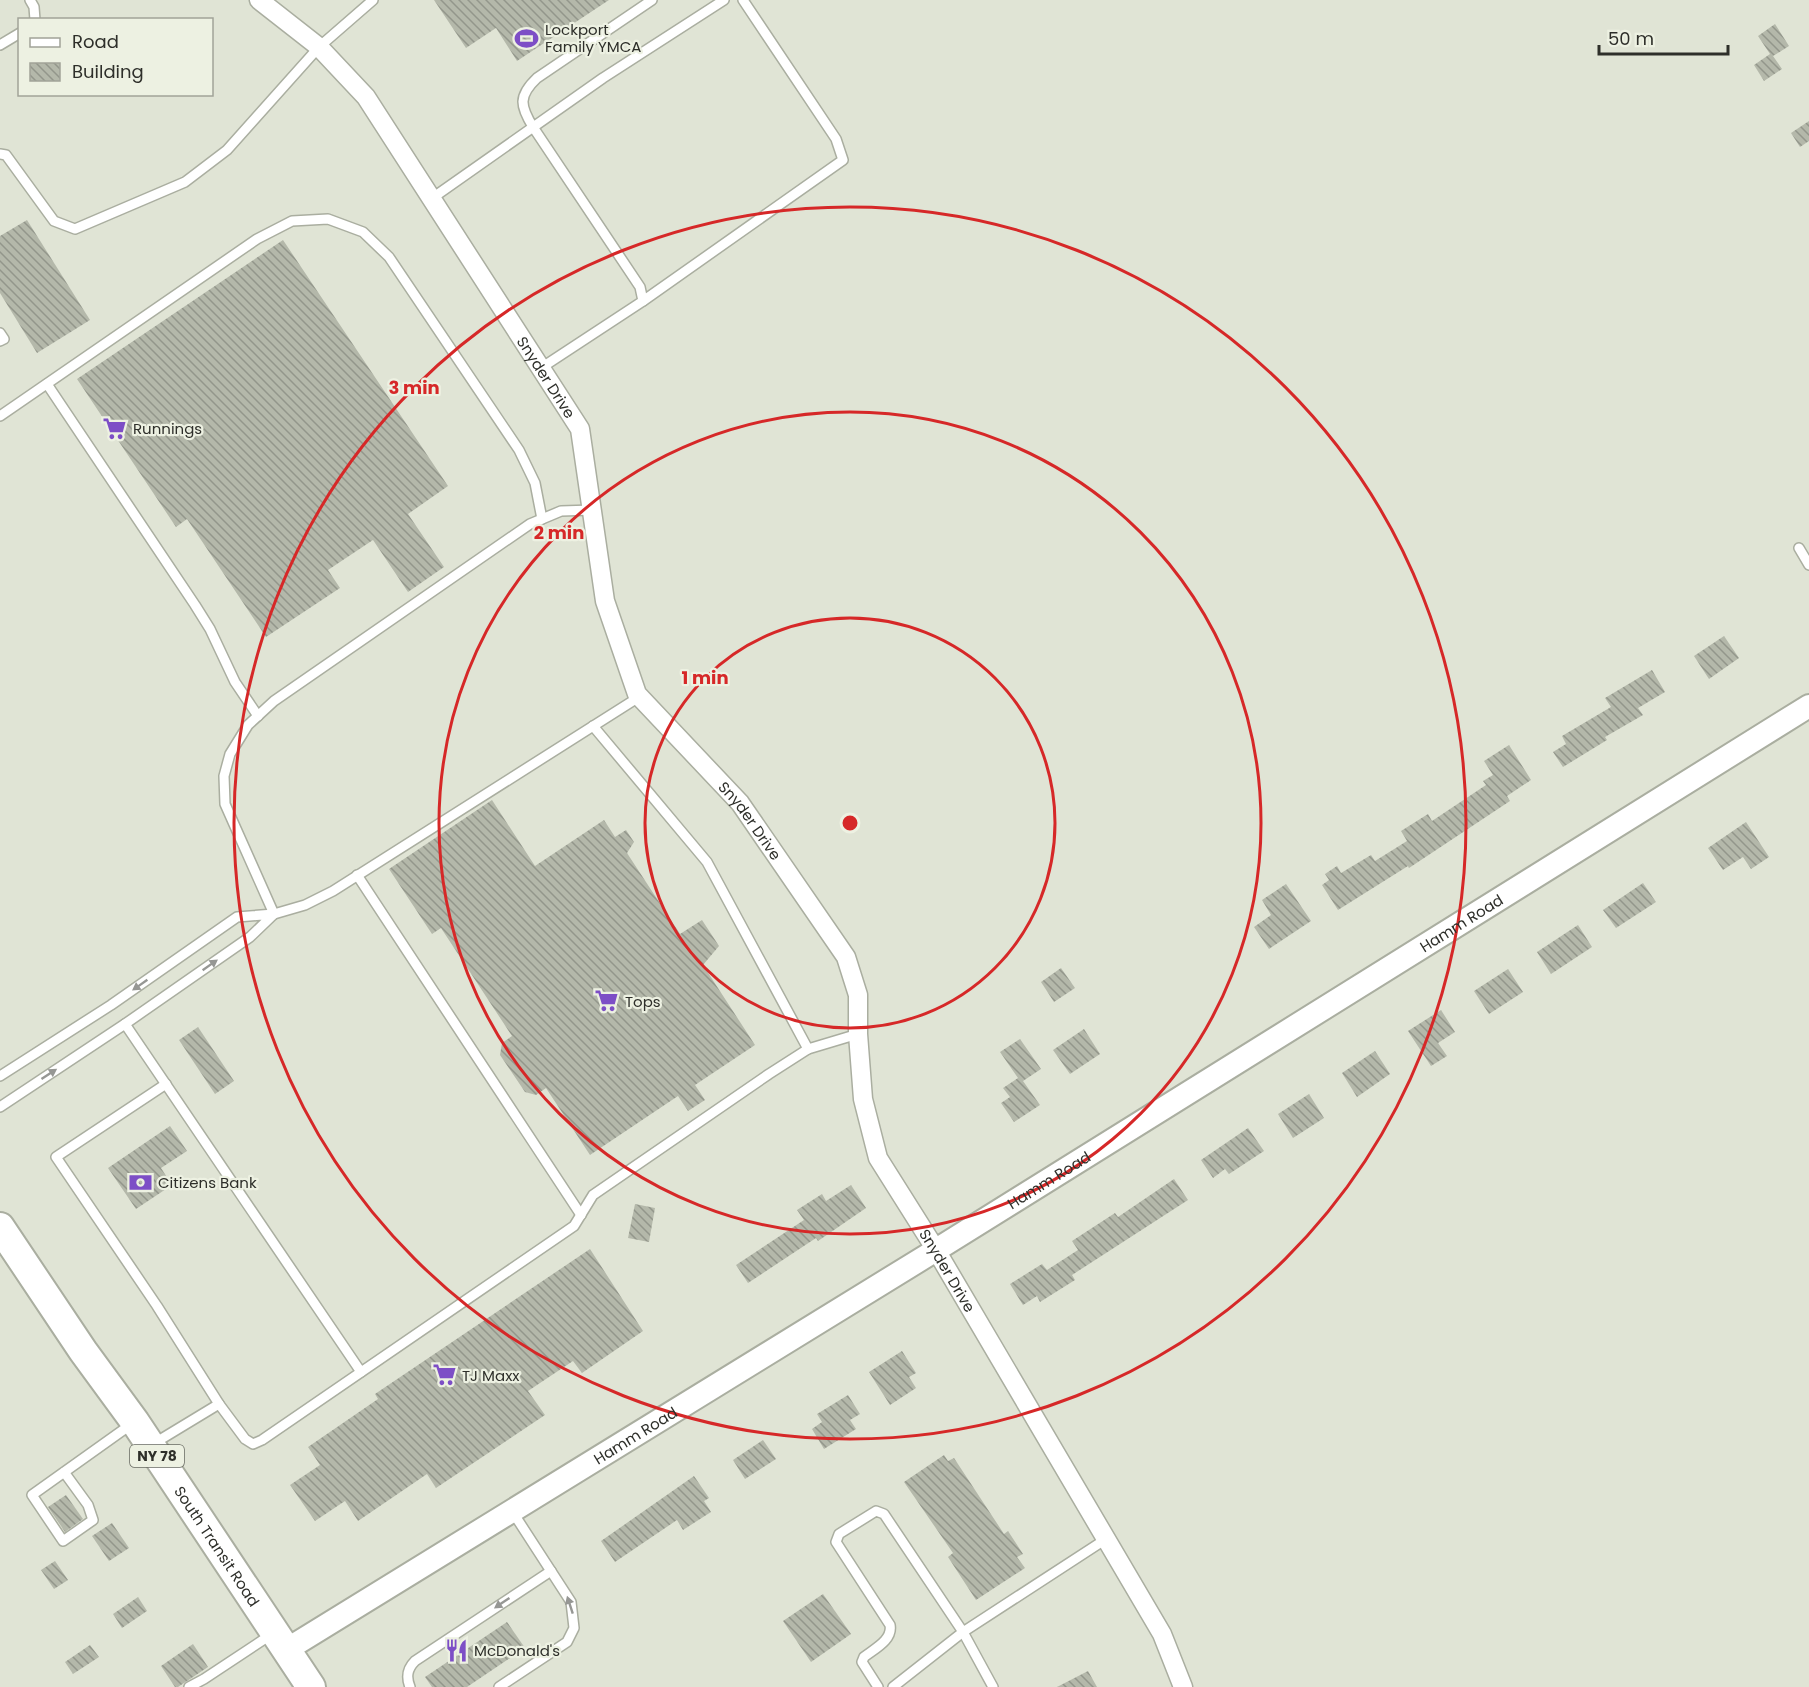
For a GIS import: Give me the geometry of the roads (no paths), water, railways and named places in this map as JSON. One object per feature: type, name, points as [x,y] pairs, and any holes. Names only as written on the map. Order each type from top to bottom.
[{"type":"highway","name":"South Transit Road","points":[[0,1227],[151,1445],[311,1687]]},
{"type":"street","name":"Snyder Drive","points":[[259,0],[319,47],[366,97],[580,429],[605,601],[639,697],[740,803],[846,957],[858,995],[858,1034],[863,1099],[878,1158],[936,1250],[1162,1634],[1183,1687]]},
{"type":"street","name":"Hamm Road","points":[[280,1641],[512,1511],[936,1250],[1809,706]]},
{"type":"lane","points":[[30,0],[34,7],[35,18]]},
{"type":"lane","points":[[0,154],[6,155],[54,221],[75,229],[185,182],[227,150],[319,47],[374,0]]},
{"type":"lane","points":[[643,302],[640,287],[533,128],[524,112],[522,101],[526,88],[537,78],[652,0]]},
{"type":"lane","points":[[431,198],[603,78],[724,0]]},
{"type":"lane","points":[[541,368],[643,302],[843,160],[836,139],[742,0]]},
{"type":"lane","points":[[0,45],[18,34]]},
{"type":"lane","points":[[0,416],[257,239],[292,221],[328,219],[363,232],[389,257],[519,450],[535,483],[542,519]]},
{"type":"lane","points":[[0,333],[4,339],[0,341]]},
{"type":"lane","points":[[47,384],[195,605],[210,629],[235,682],[258,716]]},
{"type":"lane","points":[[274,914],[225,804],[224,776],[230,754],[248,725],[274,701],[530,524],[561,511],[592,510]]},
{"type":"lane","points":[[1799,548],[1809,565]]},
{"type":"lane","points":[[0,1076],[111,1005],[237,917],[274,914],[306,905],[333,891],[639,697]]},
{"type":"lane","points":[[593,726],[706,862],[808,1049]]},
{"type":"lane","points":[[357,875],[580,1215]]},
{"type":"lane","points":[[0,1107],[250,937],[274,914]]},
{"type":"lane","points":[[125,1024],[361,1372]]},
{"type":"lane","points":[[166,1084],[56,1157],[157,1306],[219,1404],[245,1439],[253,1443],[262,1440],[574,1226],[593,1195],[808,1049],[858,1034]]},
{"type":"lane","points":[[151,1445],[219,1404]]},
{"type":"lane","points":[[64,1472],[88,1505],[93,1520],[63,1541],[32,1495],[64,1472],[135,1422]]},
{"type":"lane","points":[[499,1687],[567,1642],[571,1636],[574,1618],[571,1602],[512,1511]]},
{"type":"lane","points":[[878,1687],[862,1662],[864,1657],[888,1637],[891,1631],[890,1625],[836,1542],[839,1534],[872,1511],[880,1511],[884,1514],[963,1632],[993,1687]]},
{"type":"lane","points":[[893,1687],[963,1632],[1106,1539]]},
{"type":"lane","points":[[410,1687],[407,1678],[415,1661],[551,1571]]},
{"type":"lane","points":[[189,1687],[280,1641]]},
{"type":"place","name":"Lockport Family YMCA","points":[[527,38]]},
{"type":"place","name":"Runnings","points":[[115,428]]},
{"type":"place","name":"Tops","points":[[607,1001]]},
{"type":"place","name":"Citizens Bank","points":[[140,1182]]},
{"type":"place","name":"TJ Maxx","points":[[444,1375]]},
{"type":"place","name":"McDonald's","points":[[456,1650]]}]
